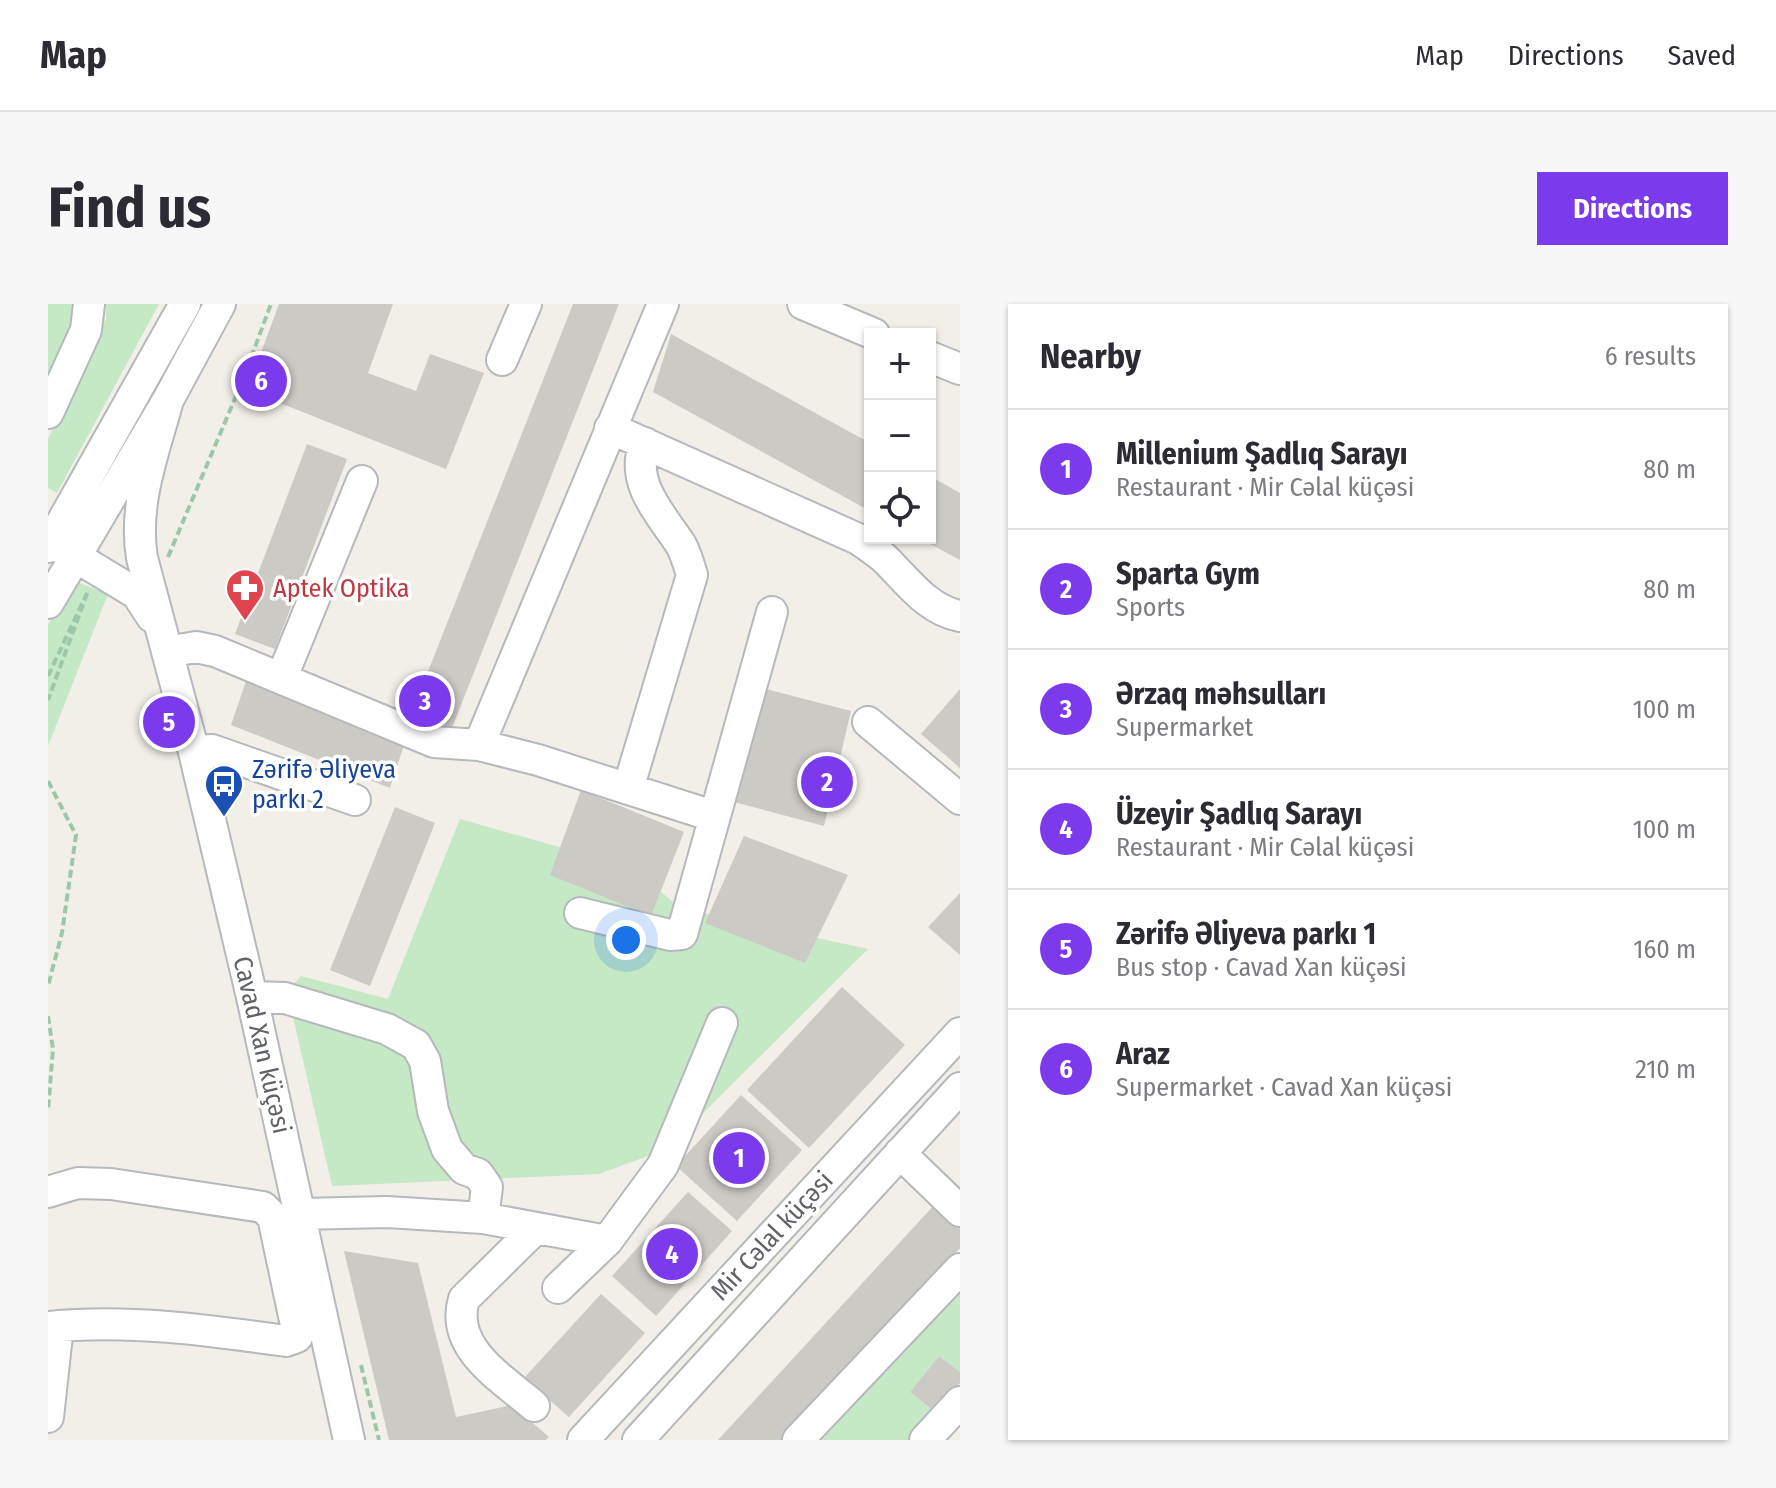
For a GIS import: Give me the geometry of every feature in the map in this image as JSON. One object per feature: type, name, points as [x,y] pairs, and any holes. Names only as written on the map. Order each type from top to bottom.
[{"type":"street","points":[[48,413],[86,330],[89,304]]},
{"type":"street","points":[[48,603],[58,548],[185,304]]},
{"type":"street","points":[[58,548],[168,400],[220,304]]},
{"type":"street","points":[[502,360],[526,304]]},
{"type":"street","points":[[479,745],[663,304]]},
{"type":"street","points":[[803,304],[838,311],[865,328]]},
{"type":"street","points":[[936,359],[960,369]]},
{"type":"street","name":"Cavad Xan küçəsi","points":[[168,400],[144,488],[138,525],[142,558],[194,752],[252,997],[349,1440]]},
{"type":"street","points":[[610,428],[858,539],[884,558],[906,583],[941,610],[960,616]]},
{"type":"street","points":[[628,789],[692,575],[683,549],[653,507],[641,478],[640,456],[645,443]]},
{"type":"street","points":[[282,677],[362,481]]},
{"type":"street","points":[[58,548],[137,594],[163,641],[215,651],[434,742],[479,745],[538,760],[713,816]]},
{"type":"street","points":[[580,913],[670,935],[682,934],[772,612]]},
{"type":"street","points":[[868,722],[960,799]]},
{"type":"street","points":[[194,752],[212,750],[355,800]]},
{"type":"street","points":[[252,997],[285,998],[387,1029],[416,1045],[425,1061],[433,1111],[447,1149],[464,1169],[478,1174],[487,1187],[483,1218]]},
{"type":"street","points":[[558,1288],[607,1241],[663,1165],[722,1023]]},
{"type":"street","name":"Mir Cəlal küçəsi","points":[[583,1440],[960,1033]]},
{"type":"street","name":"Mir Cəlal küçəsi","points":[[638,1440],[960,1088]]},
{"type":"street","points":[[900,1153],[960,1211]]},
{"type":"street","points":[[48,1192],[78,1183],[111,1184],[263,1207],[273,1217],[297,1330],[297,1337],[286,1341],[188,1328],[95,1323],[53,1327],[48,1417]]},
{"type":"street","points":[[300,1214],[387,1212],[483,1218],[607,1241]]},
{"type":"street","points":[[534,1406],[474,1354],[460,1327],[459,1313],[464,1299],[536,1228]]},
{"type":"street","points":[[798,1440],[960,1269]]},
{"type":"street","points":[[925,1440],[960,1402]]},
{"type":"path","points":[[166,562],[242,382],[271,304]]},
{"type":"path","points":[[48,676],[88,591],[48,700]]},
{"type":"path","points":[[48,781],[76,835],[62,933],[48,986]]},
{"type":"path","points":[[48,1016],[53,1049],[48,1110]]},
{"type":"path","points":[[361,1364],[379,1440]]},
{"type":"green space","points":[[48,304],[76,304],[70,333],[48,378]]},
{"type":"green space","points":[[106,304],[159,304],[57,493],[48,488],[48,439],[106,319]]},
{"type":"green space","points":[[72,580],[108,594],[48,746],[48,625]]},
{"type":"green space","points":[[460,819],[633,868],[680,908],[868,949],[667,1149],[599,1174],[332,1186],[287,991],[301,976],[388,999]]},
{"type":"green space","points":[[960,1284],[960,1372],[939,1356],[910,1392],[936,1413],[912,1440],[822,1440]]},
{"type":"building","points":[[279,304],[393,304],[368,373],[416,391],[430,354],[484,373],[446,469],[247,390]]},
{"type":"building","points":[[573,304],[619,304],[452,728],[412,712]]},
{"type":"building","points":[[671,334],[864,440],[864,508],[653,392]]},
{"type":"building","points":[[307,444],[347,459],[275,649],[235,634]]},
{"type":"building","points":[[936,479],[960,493],[960,560],[930,544],[936,544]]},
{"type":"building","points":[[247,678],[406,739],[390,788],[231,725]]},
{"type":"building","points":[[762,688],[851,711],[824,826],[734,802]]},
{"type":"building","points":[[960,689],[960,768],[921,734]]},
{"type":"building","points":[[581,790],[684,832],[651,916],[550,875]]},
{"type":"building","points":[[395,807],[435,823],[370,986],[330,970]]},
{"type":"building","points":[[744,836],[848,875],[805,963],[705,923]]},
{"type":"building","points":[[960,893],[960,955],[928,927]]},
{"type":"building","points":[[842,987],[905,1045],[809,1148],[747,1090]]},
{"type":"building","points":[[741,1095],[802,1150],[737,1221],[676,1166]]},
{"type":"building","points":[[688,1192],[732,1231],[656,1316],[612,1276]]},
{"type":"building","points":[[936,1203],[960,1225],[960,1248],[784,1440],[718,1440]]},
{"type":"building","points":[[344,1251],[418,1263],[456,1417],[512,1405],[549,1437],[546,1440],[389,1440]]},
{"type":"building","points":[[601,1294],[645,1333],[569,1417],[524,1378]]},
{"type":"building","points":[[939,1356],[960,1372],[960,1383],[936,1413],[910,1392]]},
{"type":"place","name":"Araz","points":[[261,381]]},
{"type":"place","name":"Aptek Optika","points":[[245,622]]},
{"type":"place","name":"Ərzaq məhsulları","points":[[425,701]]},
{"type":"place","name":"Zərifə Əliyeva parkı 1","points":[[169,722]]},
{"type":"place","name":"Sparta Gym","points":[[827,782]]},
{"type":"place","name":"Zərifə Əliyeva parkı 2","points":[[224,818]]},
{"type":"place","name":"Millenium Şadlıq Sarayı","points":[[739,1158]]},
{"type":"place","name":"Üzeyir Şadlıq Sarayı","points":[[672,1254]]}]
